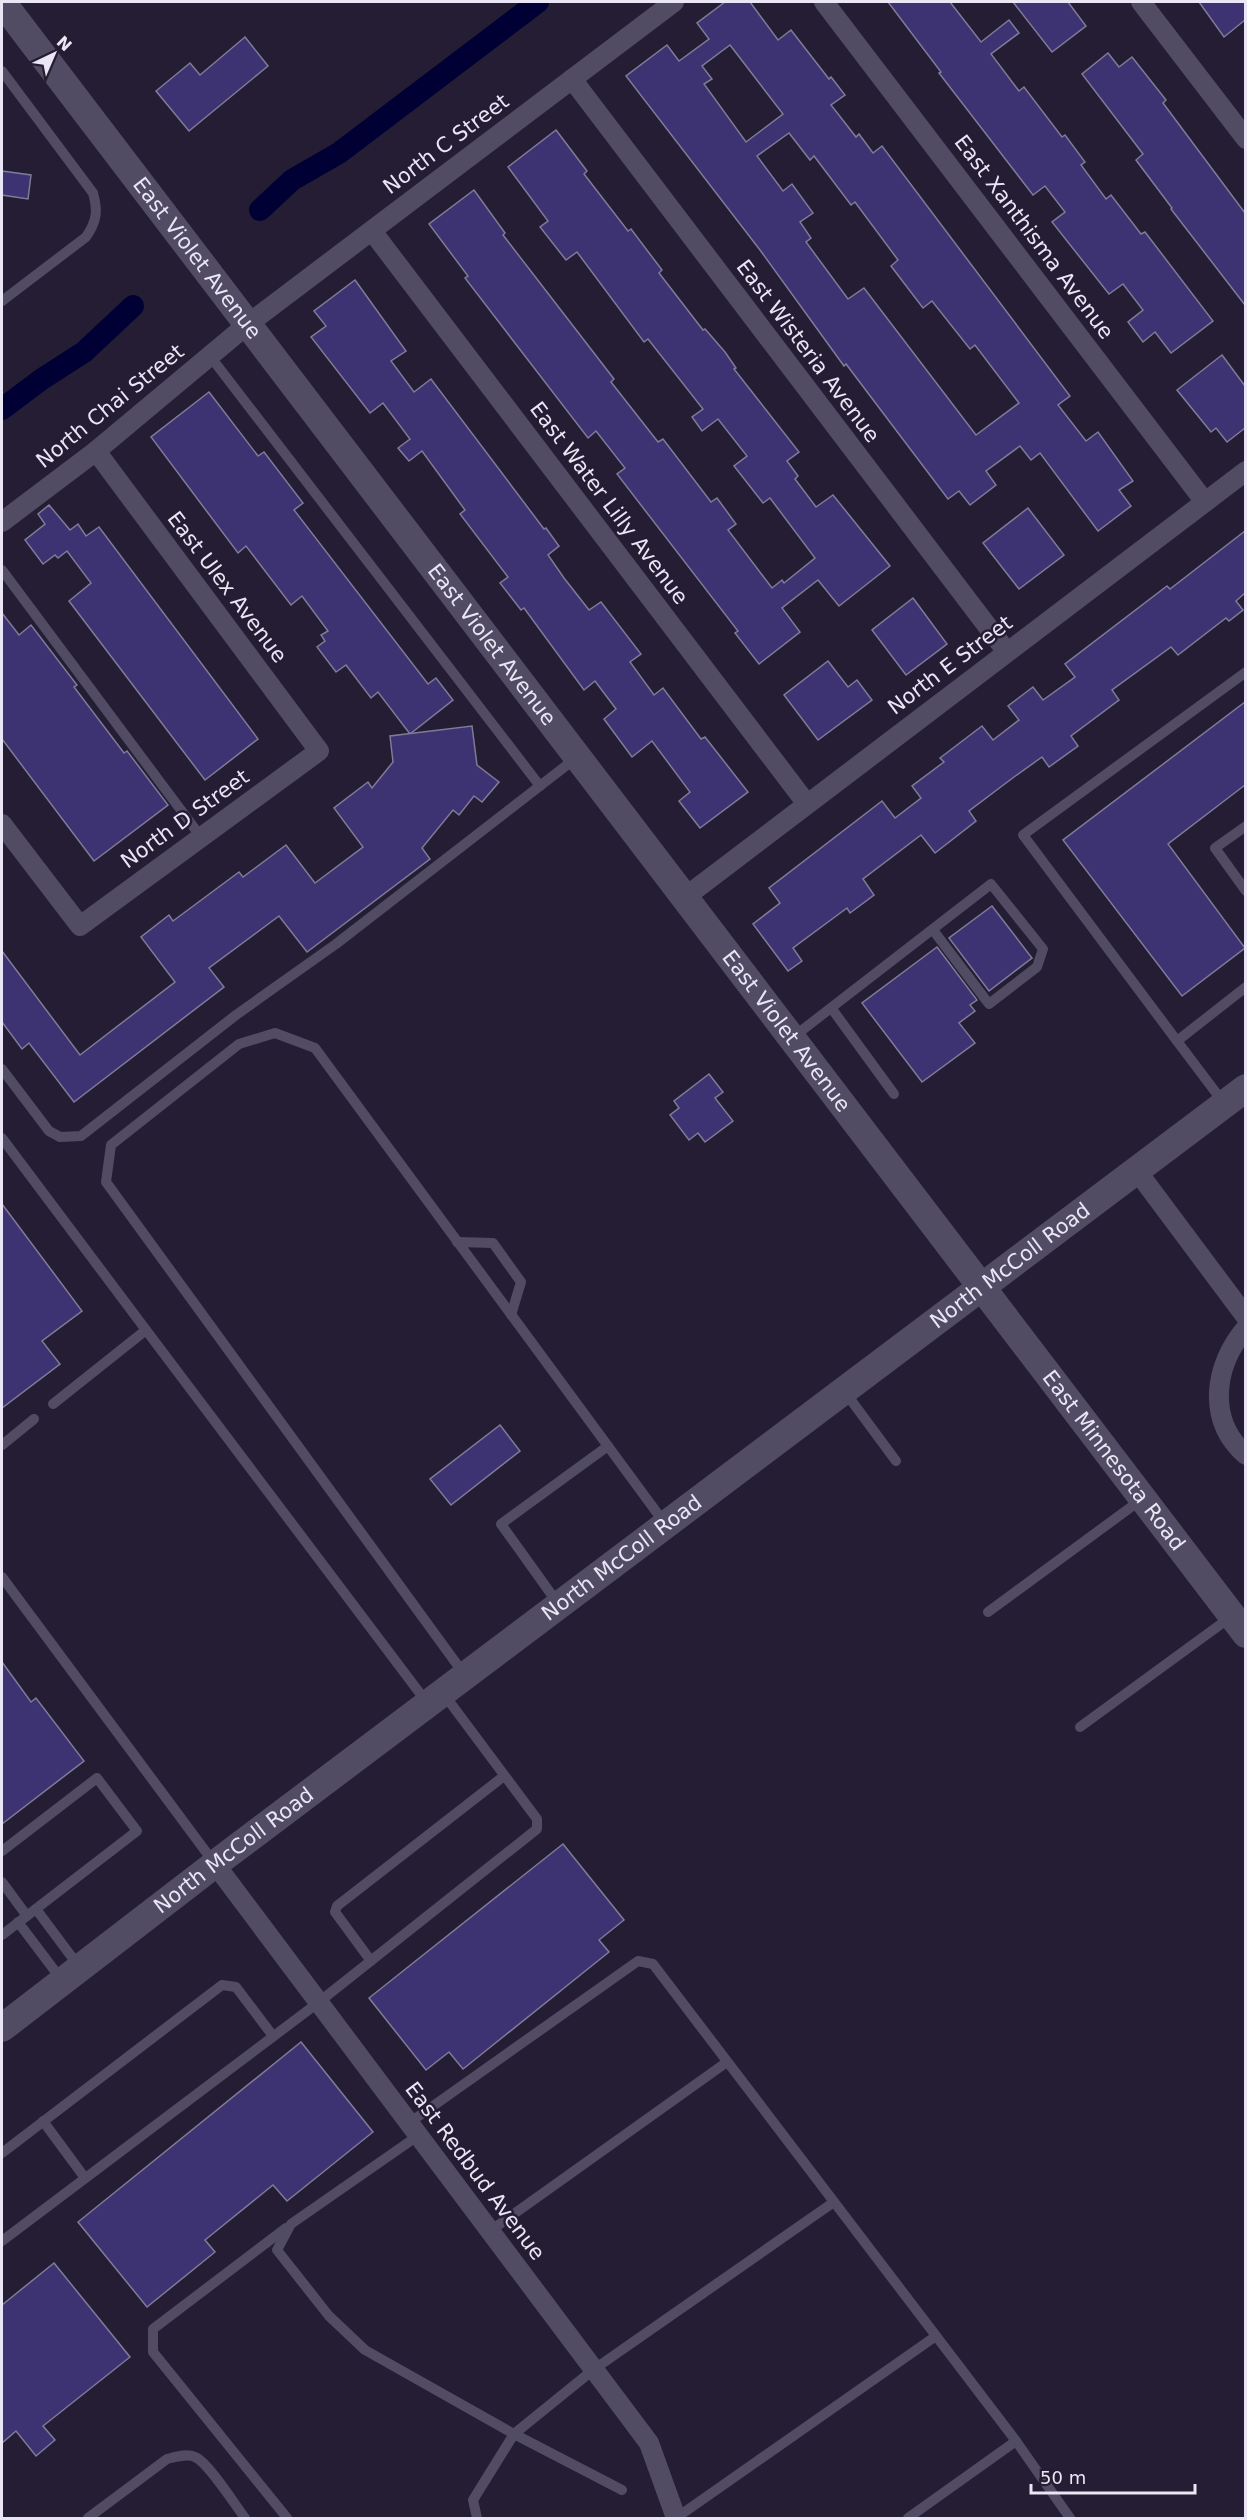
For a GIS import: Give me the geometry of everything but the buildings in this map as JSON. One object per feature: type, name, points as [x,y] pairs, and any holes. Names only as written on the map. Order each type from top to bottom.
[{"type":"street","name":"East Violet Avenue","points":[[2,2],[982,1288]]},
{"type":"street","name":"North C Street","points":[[248,324],[674,2]]},
{"type":"street","name":"East Xanthisma Avenue","points":[[824,2],[1205,502]]},
{"type":"street","points":[[1141,2],[1245,139]]},
{"type":"street","name":"East Wisteria Avenue","points":[[572,79],[1007,652]]},
{"type":"street","name":"East Water Lilly Avenue","points":[[372,231],[807,804]]},
{"type":"street","name":"North Chai Street","points":[[2,522],[96,451],[248,324]]},
{"type":"street","name":"East Ulex Avenue","points":[[96,451],[319,751]]},
{"type":"street","name":"North E Street","points":[[684,898],[1245,471]]},
{"type":"street","name":"North D Street","points":[[2,824],[80,926],[319,751]]},
{"type":"street","name":"North McColl Road","points":[[2,2028],[215,1864],[1235,1096]]},
{"type":"street","points":[[1137,1171],[1245,1317]]},
{"type":"street","name":"East Minnesota Road","points":[[982,1288],[1239,1625]]},
{"type":"street","points":[[1245,1328],[1232,1344],[1221,1370],[1218,1398],[1224,1425],[1238,1449],[1245,1455]]},
{"type":"street","name":"East Redbud Avenue","points":[[215,1864],[649,2444],[676,2518]]},
{"type":"lane","points":[[2,71],[93,193],[97,208],[95,222],[86,237],[2,301]]},
{"type":"lane","points":[[210,356],[540,786]]},
{"type":"lane","points":[[2,570],[201,837]]},
{"type":"lane","points":[[1235,1096],[1176,1041],[1023,835],[1245,672]]},
{"type":"lane","points":[[2,1069],[49,1131],[60,1137],[81,1136],[237,1015],[336,944],[577,757]]},
{"type":"lane","points":[[1245,826],[1215,848],[1245,891]]},
{"type":"lane","points":[[792,1039],[991,884],[1043,949],[1037,967],[989,1004],[933,930]]},
{"type":"lane","points":[[1176,1041],[1245,987]]},
{"type":"lane","points":[[832,1009],[894,1094]]},
{"type":"lane","points":[[466,1676],[106,1182],[111,1145],[239,1044],[274,1033],[315,1048],[666,1526]]},
{"type":"lane","points":[[2,1138],[146,1330],[435,1699],[504,1776],[537,1819],[537,1829],[371,1961],[2,2241]]},
{"type":"lane","points":[[457,1242],[493,1243],[521,1282],[511,1315]]},
{"type":"lane","points":[[53,1404],[146,1330]]},
{"type":"lane","points":[[845,1391],[896,1461]]},
{"type":"lane","points":[[2,1445],[34,1419]]},
{"type":"lane","points":[[560,1605],[501,1524],[608,1446]]},
{"type":"lane","points":[[988,1612],[1143,1498]]},
{"type":"lane","points":[[2,1576],[215,1864]]},
{"type":"lane","points":[[1080,1727],[1239,1625]]},
{"type":"lane","points":[[371,1961],[335,1912],[337,1906],[504,1776]]},
{"type":"lane","points":[[2,1851],[97,1778],[137,1831],[2,1935]]},
{"type":"lane","points":[[2,1882],[72,1975]]},
{"type":"lane","points":[[27,1915],[72,1975]]},
{"type":"lane","points":[[287,2518],[153,2352],[153,2329],[638,1960],[653,1964],[1016,2441],[1070,2518]]},
{"type":"lane","points":[[2,2153],[222,1985],[236,1987],[273,2036]]},
{"type":"lane","points":[[490,2231],[727,2062]]},
{"type":"lane","points":[[43,2121],[85,2178]]},
{"type":"lane","points":[[475,2518],[473,2499],[514,2434],[593,2370],[829,2203],[834,2202]]},
{"type":"lane","points":[[291,2224],[277,2250],[329,2316],[365,2350],[514,2434],[622,2490]]},
{"type":"lane","points":[[676,2518],[936,2336]]},
{"type":"lane","points":[[908,2518],[1016,2441]]},
{"type":"lane","points":[[88,2518],[167,2459],[182,2456],[195,2457],[205,2465],[245,2518]]},
{"type":"waterway","points":[[260,210],[292,180],[339,153],[538,2]]},
{"type":"waterway","points":[[2,409],[42,379],[84,352],[133,306]]}]
